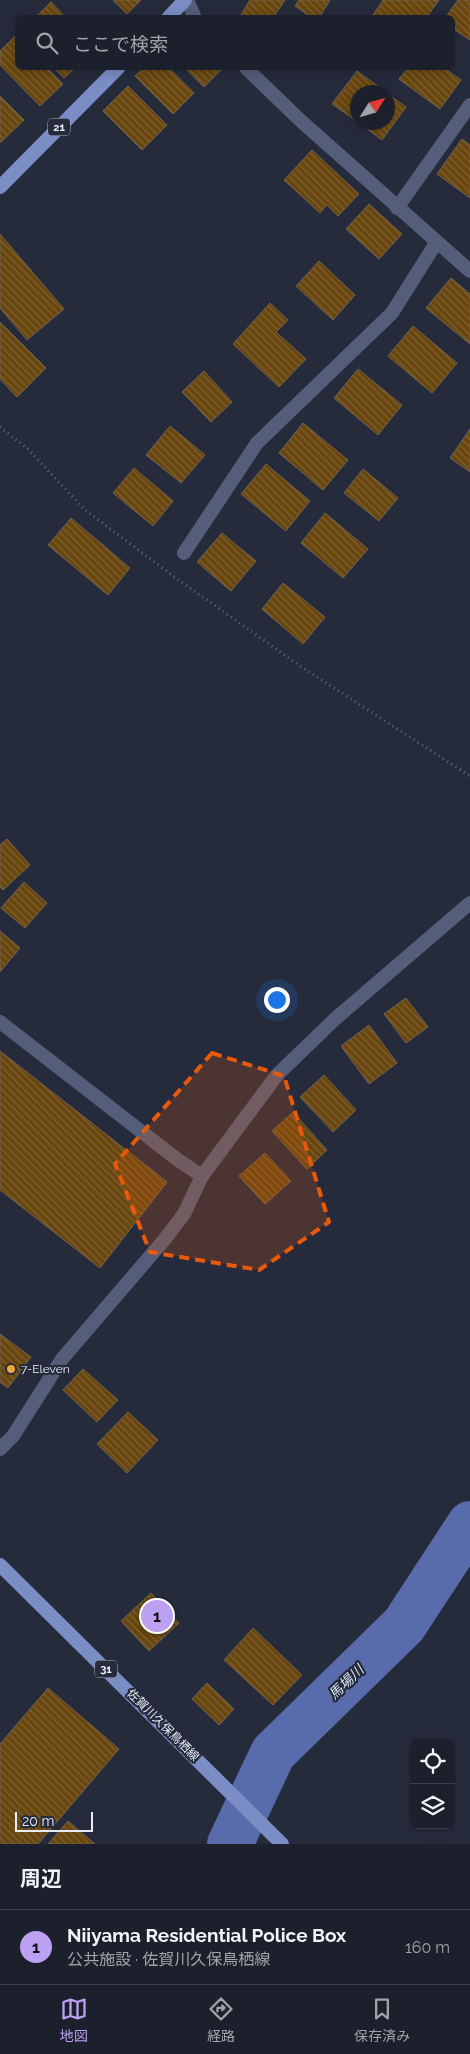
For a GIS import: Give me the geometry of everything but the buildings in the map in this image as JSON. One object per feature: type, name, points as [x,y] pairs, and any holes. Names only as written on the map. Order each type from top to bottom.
[{"type":"main road","points":[[171,15],[186,0]]},
{"type":"main road","name":"21","points":[[0,187],[116,70]]},
{"type":"main road","name":"佐賀川久保鳥栖線","points":[[0,1565],[282,1844]]},
{"type":"street","points":[[186,0],[193,15]]},
{"type":"street","points":[[248,70],[397,208],[470,271]]},
{"type":"street","points":[[397,208],[470,105]]},
{"type":"street","points":[[184,553],[256,443],[392,313],[436,243]]},
{"type":"street","points":[[0,1450],[14,1436],[62,1359],[184,1214],[202,1176],[277,1075],[335,1019],[470,903]]},
{"type":"street","points":[[0,1022],[178,1160],[202,1176]]},
{"type":"path","points":[[0,427],[28,450],[86,510],[173,576],[300,666],[470,776]]},
{"type":"highlighted area","points":[[212,1053],[284,1076],[329,1222],[259,1270],[150,1252],[115,1164]]},
{"type":"waterway","name":"馬場川","points":[[230,1844],[273,1753],[404,1625],[470,1524]]},
{"type":"place","name":"7-Eleven","points":[[11,1369]]},
{"type":"place","name":"Niiyama Residential Police Box","points":[[157,1616]]}]
